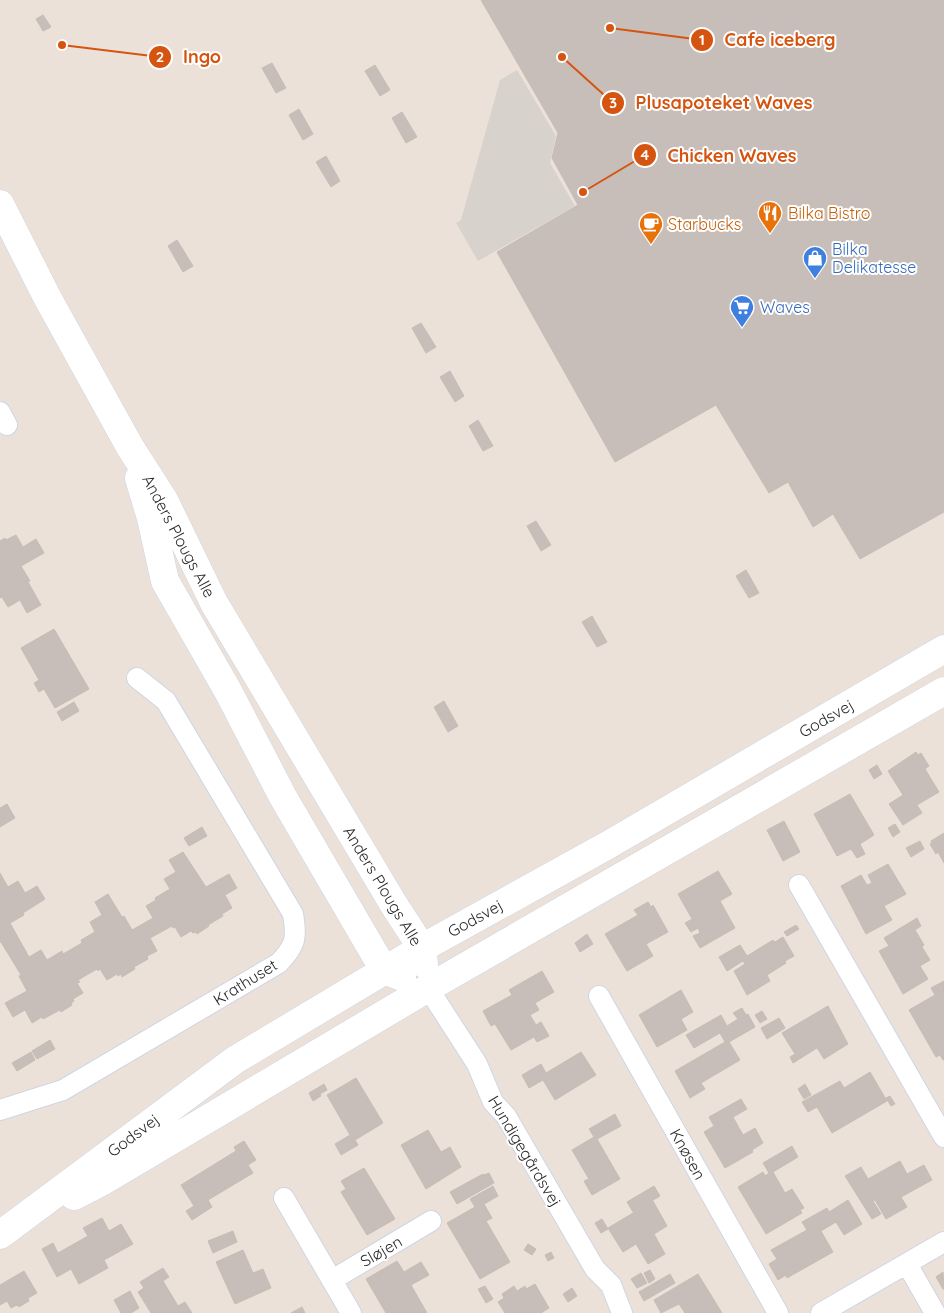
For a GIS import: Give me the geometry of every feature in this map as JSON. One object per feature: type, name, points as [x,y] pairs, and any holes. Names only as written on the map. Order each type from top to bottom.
[{"type":"street","name":"Anders Plougs Alle","points":[[0,204],[47,297],[130,447],[164,500],[214,603],[389,897],[422,948],[428,988]]},
{"type":"street","name":"Anders Plougs Alle","points":[[130,447],[151,518],[165,581],[228,691],[282,797],[384,970]]},
{"type":"street","name":"Godsvej","points":[[0,1235],[235,1060],[384,970],[608,844],[944,649]]},
{"type":"street","name":"Krathuset","points":[[9,1107],[63,1090],[279,963],[290,951],[296,933],[293,914],[166,701],[137,678]]},
{"type":"street","name":"Godsvej","points":[[0,1235],[103,1181],[428,988],[944,691]]},
{"type":"street","points":[[799,885],[944,1137]]},
{"type":"street","points":[[384,970],[428,988]]},
{"type":"street","name":"Hundigegårdsvej","points":[[428,988],[477,1064],[493,1102],[506,1116],[595,1269],[611,1286],[622,1313]]},
{"type":"street","name":"Knøsen","points":[[599,996],[778,1313]]},
{"type":"street","points":[[284,1198],[351,1313]]},
{"type":"street","name":"Sløjen","points":[[332,1280],[431,1221]]},
{"type":"street","points":[[821,1313],[944,1242]]},
{"type":"street","points":[[907,1264],[935,1313]]},
{"type":"shaded area","points":[[517,70],[556,136],[550,163],[575,206],[478,261],[456,223],[461,220],[500,80]]},
{"type":"building","name":"Waves","points":[[481,0],[944,0],[944,512],[860,559],[833,514],[813,527],[788,482],[769,493],[716,405],[615,462],[497,252],[578,205],[552,158],[558,133]]},
{"type":"building","points":[[43,15],[51,27],[43,31],[36,19]]},
{"type":"building","points":[[272,63],[286,88],[276,93],[262,68]]},
{"type":"building","points":[[375,65],[390,90],[380,96],[365,71]]},
{"type":"building","points":[[299,109],[313,134],[303,140],[289,115]]},
{"type":"building","points":[[402,112],[417,137],[406,143],[392,118]]},
{"type":"building","points":[[326,156],[340,181],[331,187],[316,162]]},
{"type":"building","points":[[177,240],[193,266],[183,272],[168,246]]},
{"type":"building","points":[[421,323],[436,347],[426,353],[412,328]]},
{"type":"building","points":[[450,371],[464,396],[455,402],[440,377]]},
{"type":"building","points":[[478,420],[493,446],[483,451],[469,426]]},
{"type":"building","points":[[536,521],[551,545],[541,551],[527,526]]},
{"type":"building","points":[[16,535],[23,547],[36,539],[44,553],[21,566],[41,605],[27,613],[20,600],[8,607],[2,597],[0,598],[0,541]]},
{"type":"building","points":[[746,570],[759,593],[749,598],[736,576]]},
{"type":"building","points":[[592,616],[607,642],[597,647],[582,622]]},
{"type":"building","points":[[54,629],[89,689],[55,708],[44,689],[39,692],[34,683],[39,680],[21,648]]},
{"type":"building","points":[[444,701],[458,726],[448,732],[434,707]]},
{"type":"building","points":[[74,702],[79,711],[62,721],[57,712]]},
{"type":"building","points":[[916,752],[918,755],[921,753],[929,766],[925,769],[939,792],[917,805],[922,813],[903,825],[889,804],[903,795],[888,771]]},
{"type":"building","points":[[877,765],[882,774],[874,779],[869,770]]},
{"type":"building","points":[[850,794],[874,835],[860,844],[865,854],[857,858],[851,849],[837,856],[814,814]]},
{"type":"building","points":[[7,804],[15,818],[0,827],[0,808]]},
{"type":"building","points":[[784,821],[800,852],[783,861],[767,830]]},
{"type":"building","points":[[895,824],[900,832],[893,837],[888,828]]},
{"type":"building","points":[[202,827],[207,836],[189,846],[184,838]]},
{"type":"building","points":[[944,833],[944,863],[938,852],[936,854],[930,844],[932,843],[931,841]]},
{"type":"building","points":[[920,841],[924,849],[911,857],[906,848]]},
{"type":"building","points":[[183,852],[206,887],[229,874],[237,888],[225,895],[232,908],[197,934],[191,931],[181,937],[175,927],[173,928],[172,926],[150,938],[157,951],[147,956],[148,959],[122,977],[121,974],[118,976],[117,974],[107,980],[100,969],[98,971],[97,969],[78,980],[80,982],[77,983],[83,993],[73,999],[72,1005],[61,1012],[60,1010],[32,1023],[25,1010],[13,1017],[5,1003],[27,991],[19,976],[21,975],[0,942],[0,873],[8,887],[18,881],[25,893],[37,886],[45,899],[10,923],[29,957],[41,950],[47,960],[62,951],[63,954],[82,943],[81,940],[95,932],[90,922],[102,915],[95,902],[108,894],[132,930],[153,918],[146,906],[170,889],[164,879],[176,872],[169,860]]},
{"type":"building","points":[[888,864],[906,894],[884,906],[892,920],[866,934],[841,886],[861,875],[867,885],[872,883],[868,875]]},
{"type":"building","points":[[718,871],[732,894],[720,901],[735,928],[700,948],[693,936],[700,933],[698,928],[691,932],[685,923],[692,919],[678,894]]},
{"type":"building","points":[[648,902],[651,907],[653,905],[668,932],[646,944],[653,956],[627,971],[605,934],[638,915],[634,910]]},
{"type":"building","points":[[917,918],[921,926],[915,930],[930,960],[920,966],[928,979],[903,994],[879,951],[889,946],[884,938]]},
{"type":"building","points":[[796,925],[799,929],[787,936],[784,932]]},
{"type":"building","points":[[587,934],[593,944],[580,952],[575,943]]},
{"type":"building","points":[[783,937],[794,956],[767,975],[770,981],[747,995],[734,971],[745,964],[743,961],[727,971],[719,957],[740,945],[747,956],[773,940],[775,942]]},
{"type":"building","points":[[542,971],[554,992],[535,1003],[539,1010],[530,1015],[536,1025],[541,1022],[549,1036],[537,1042],[534,1037],[511,1050],[495,1024],[491,1026],[483,1011],[512,995],[509,990]]},
{"type":"building","points":[[944,981],[943,1060],[940,1055],[936,1057],[909,1010],[935,995],[931,988]]},
{"type":"building","points":[[681,990],[693,1012],[681,1019],[687,1030],[657,1047],[639,1015]]},
{"type":"building","points":[[828,1006],[848,1044],[824,1059],[817,1048],[793,1063],[790,1057],[795,1054],[782,1033]]},
{"type":"building","points":[[742,1008],[746,1015],[748,1014],[755,1027],[729,1042],[740,1060],[701,1083],[705,1089],[690,1098],[675,1071],[725,1042],[720,1033],[694,1048],[686,1035],[721,1015],[727,1026],[738,1019],[733,1013]]},
{"type":"building","points":[[762,1011],[767,1019],[760,1023],[755,1015]]},
{"type":"building","points":[[779,1018],[785,1028],[767,1039],[761,1028]]},
{"type":"building","points":[[50,1040],[55,1049],[37,1059],[32,1051]]},
{"type":"building","points":[[31,1052],[35,1060],[17,1071],[12,1063]]},
{"type":"building","points":[[581,1052],[596,1075],[555,1100],[543,1080],[529,1088],[522,1075],[541,1064],[546,1073]]},
{"type":"building","points":[[870,1072],[887,1101],[832,1133],[817,1107],[808,1112],[802,1102],[840,1081],[844,1088]]},
{"type":"building","points":[[356,1078],[383,1123],[355,1140],[358,1145],[341,1155],[335,1144],[350,1135],[327,1095]]},
{"type":"building","points":[[324,1084],[327,1090],[313,1101],[309,1093]]},
{"type":"building","points":[[805,1084],[811,1095],[804,1099],[798,1089]]},
{"type":"building","points":[[890,1096],[895,1104],[891,1106],[886,1098]]},
{"type":"building","points":[[741,1099],[747,1109],[733,1117],[743,1135],[755,1128],[763,1143],[752,1150],[753,1152],[725,1168],[704,1132],[714,1126],[709,1117]]},
{"type":"building","points":[[615,1114],[621,1126],[597,1139],[620,1179],[592,1195],[584,1181],[589,1179],[572,1150],[594,1137],[589,1129]]},
{"type":"building","points":[[428,1130],[441,1152],[450,1147],[461,1167],[426,1189],[401,1145]]},
{"type":"building","points":[[244,1141],[256,1160],[248,1165],[253,1173],[208,1200],[212,1207],[192,1220],[186,1211],[194,1206],[181,1185],[236,1151],[234,1147]]},
{"type":"building","points":[[792,1146],[798,1157],[773,1172],[785,1193],[792,1189],[804,1208],[800,1210],[802,1213],[766,1234],[738,1187],[763,1172],[765,1176],[769,1173],[763,1163]]},
{"type":"building","points":[[900,1161],[907,1174],[924,1165],[932,1180],[901,1197],[907,1207],[886,1219],[875,1200],[873,1201],[881,1214],[872,1219],[845,1176],[861,1167],[868,1179]]},
{"type":"building","points":[[364,1168],[395,1219],[367,1235],[341,1192],[346,1189],[341,1181]]},
{"type":"building","points":[[489,1173],[494,1183],[457,1204],[450,1192],[483,1174]]},
{"type":"building","points":[[493,1186],[498,1196],[484,1204],[492,1218],[486,1221],[510,1262],[480,1279],[447,1223],[475,1207],[470,1199]]},
{"type":"building","points":[[654,1186],[660,1196],[633,1212],[627,1202]]},
{"type":"building","points":[[848,1200],[862,1224],[844,1235],[836,1222],[821,1231],[833,1252],[787,1278],[786,1275],[778,1280],[769,1264],[777,1259],[771,1250],[807,1230],[802,1222],[827,1208],[829,1212]]},
{"type":"building","points":[[653,1201],[667,1226],[654,1234],[665,1254],[648,1264],[636,1244],[623,1252],[608,1228]]},
{"type":"building","points":[[102,1218],[109,1231],[121,1224],[133,1244],[104,1260],[108,1268],[79,1284],[71,1269],[57,1277],[42,1249],[53,1243],[58,1253],[88,1236],[83,1228]]},
{"type":"building","points":[[602,1219],[608,1229],[601,1233],[595,1223]]},
{"type":"building","points":[[233,1231],[237,1242],[213,1253],[208,1241]]},
{"type":"building","points":[[528,1244],[536,1249],[532,1255],[524,1250]]},
{"type":"building","points":[[243,1250],[253,1273],[263,1269],[271,1288],[235,1304],[216,1262]]},
{"type":"building","points":[[551,1252],[554,1258],[548,1261],[545,1255]]},
{"type":"building","points":[[397,1261],[404,1272],[421,1262],[429,1275],[411,1285],[427,1313],[386,1313],[366,1279]]},
{"type":"building","points":[[163,1268],[169,1277],[163,1281],[178,1306],[185,1302],[192,1313],[151,1313],[138,1292],[144,1288],[140,1282]]},
{"type":"building","points":[[650,1270],[655,1279],[649,1283],[644,1273]]},
{"type":"building","points":[[24,1271],[37,1293],[28,1298],[29,1301],[19,1307],[17,1305],[11,1308],[7,1301],[0,1305],[0,1285]]},
{"type":"building","points":[[943,1272],[944,1289],[936,1277]]},
{"type":"building","points":[[641,1273],[647,1283],[637,1288],[631,1279]]},
{"type":"building","points":[[670,1274],[675,1283],[644,1301],[639,1292]]},
{"type":"building","points":[[698,1274],[722,1313],[685,1313],[679,1304],[661,1313],[654,1300]]},
{"type":"building","points":[[535,1284],[549,1308],[541,1313],[505,1313],[498,1302],[504,1298],[502,1294],[514,1286],[517,1291],[525,1286],[526,1289]]},
{"type":"building","points":[[485,1286],[493,1299],[486,1303],[478,1289]]},
{"type":"building","points":[[572,1288],[577,1296],[568,1302],[563,1294]]},
{"type":"building","points":[[130,1291],[139,1308],[131,1313],[121,1313],[114,1300]]},
{"type":"building","points":[[302,1307],[305,1313],[291,1313]]},
{"type":"place","name":"Cafe iceberg","points":[[610,28]]},
{"type":"place","name":"Ingo","points":[[62,45]]},
{"type":"place","name":"Plusapoteket Waves","points":[[562,57]]},
{"type":"place","name":"Chicken Waves","points":[[583,192]]},
{"type":"place","name":"Bilka Bistro","points":[[770,234]]},
{"type":"place","name":"Starbucks","points":[[651,245]]},
{"type":"place","name":"Bilka Delikatesse","points":[[815,279]]},
{"type":"place","name":"Waves","points":[[742,328]]}]
